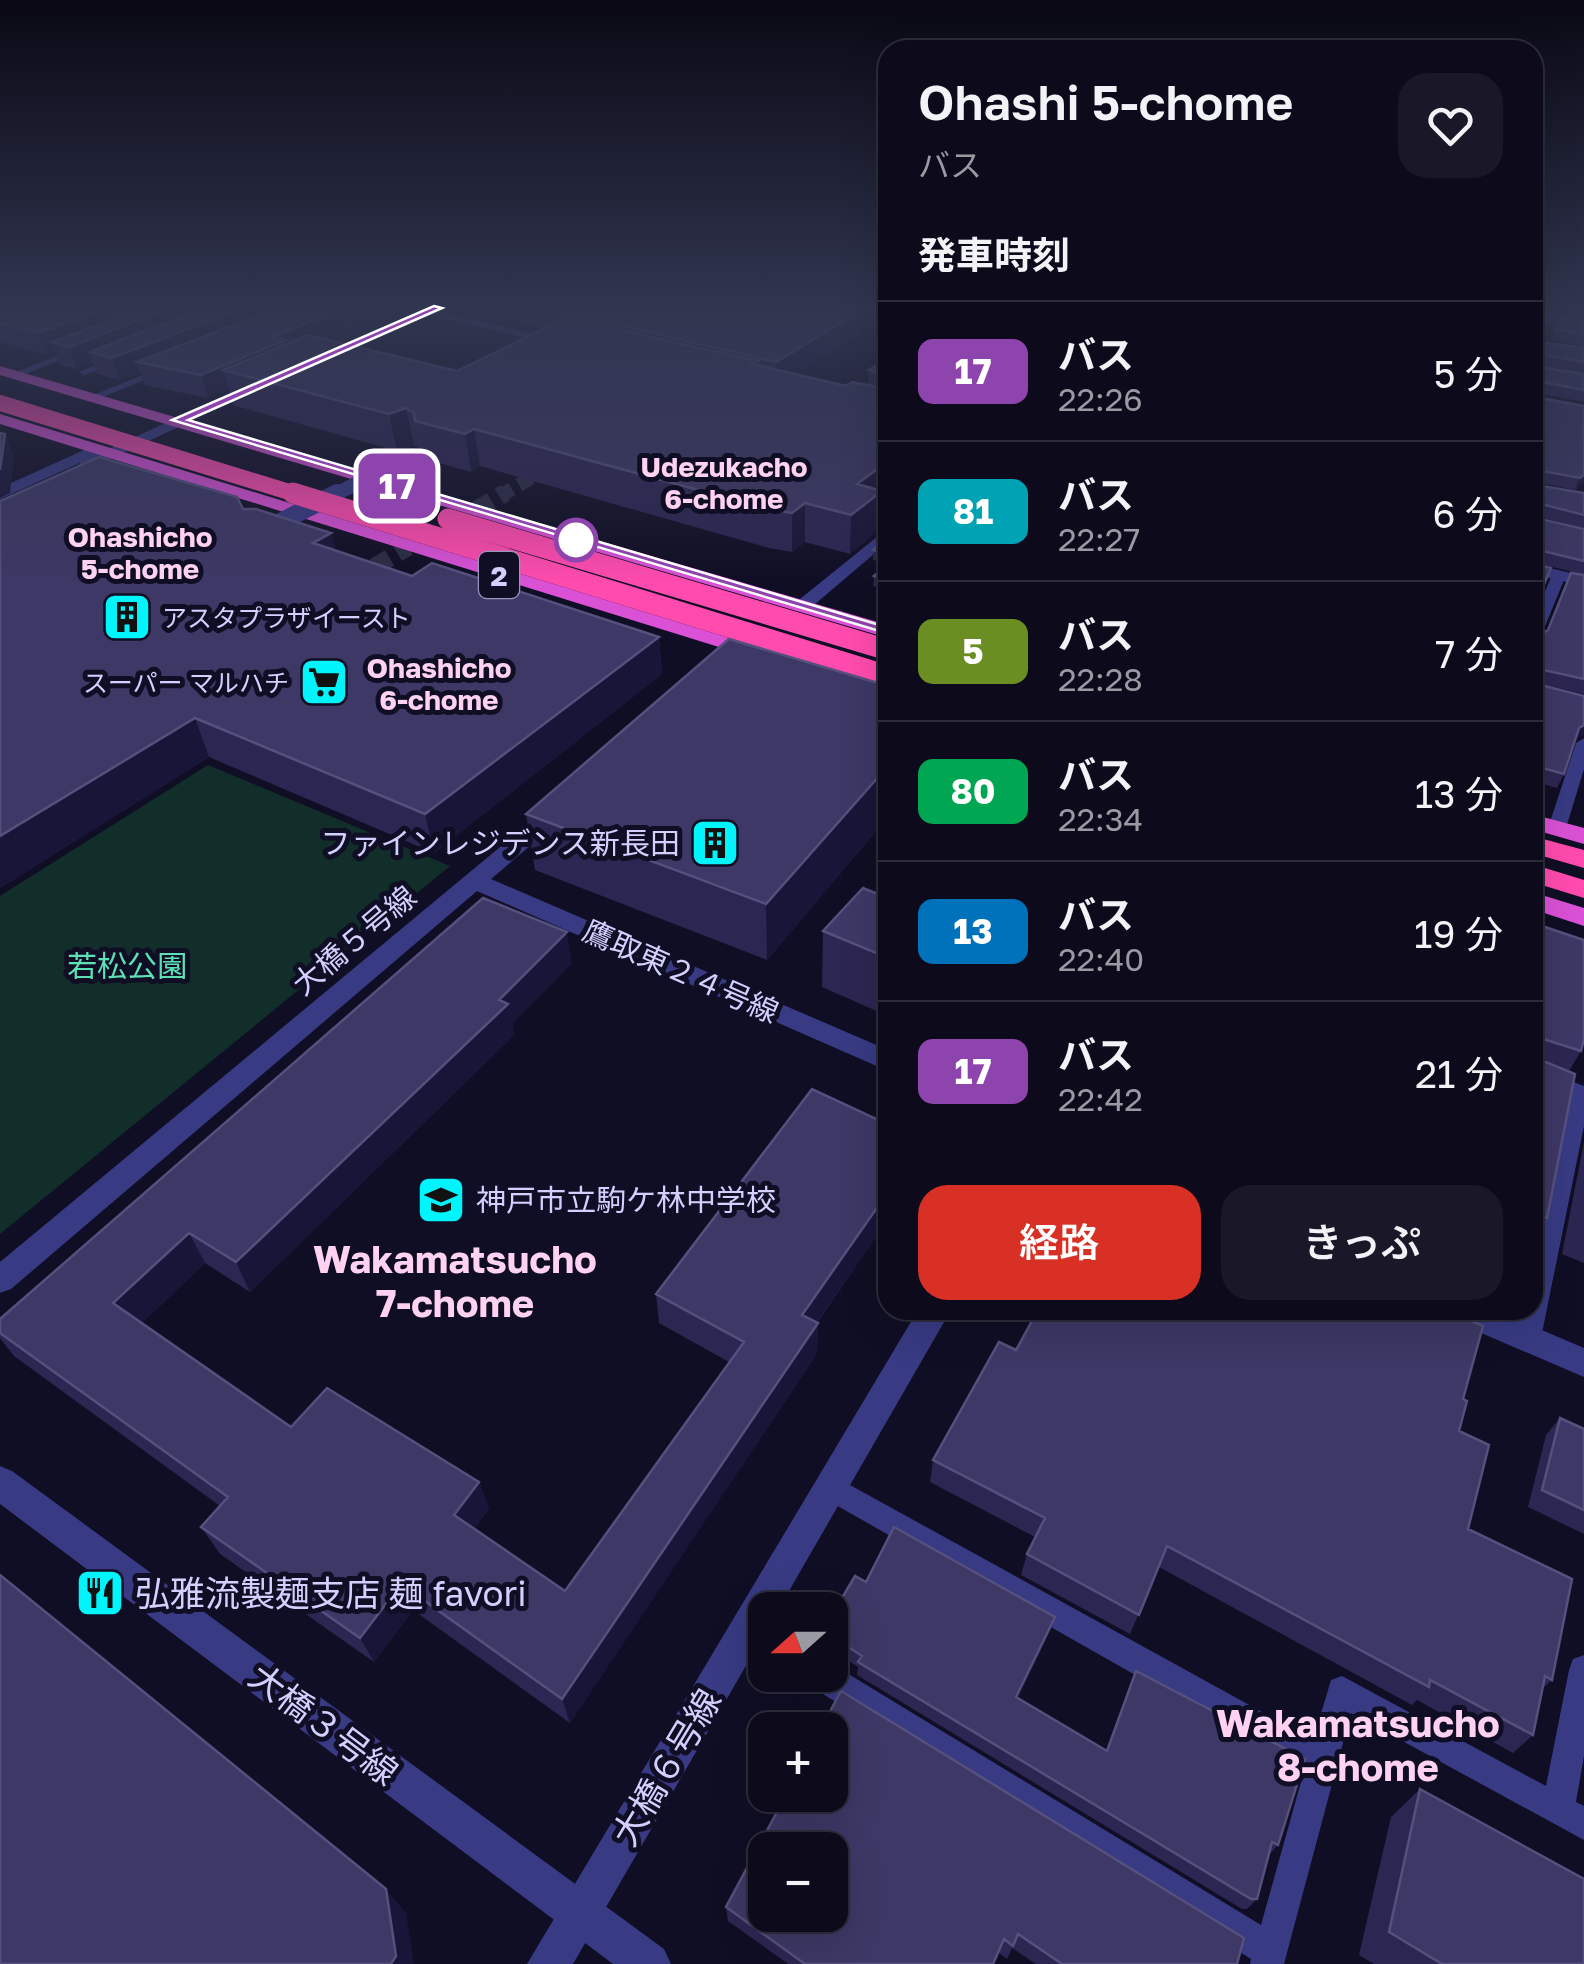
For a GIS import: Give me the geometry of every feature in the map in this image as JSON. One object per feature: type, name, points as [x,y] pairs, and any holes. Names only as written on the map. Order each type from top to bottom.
[{"type":"highway","points":[[81,400],[878,647]]},
{"type":"highway","name":"2","points":[[104,400],[878,629]]},
{"type":"highway","points":[[0,402],[878,673]]},
{"type":"highway","name":"2","points":[[0,419],[878,692]]},
{"type":"highway","points":[[408,547],[476,510]]},
{"type":"highway","points":[[1545,825],[1584,836]]},
{"type":"highway","points":[[1543,847],[1584,859]]},
{"type":"highway","points":[[1543,876],[1584,889]]},
{"type":"highway","points":[[1543,904],[1584,917]]},
{"type":"street","points":[[0,494],[225,400]]},
{"type":"street","points":[[0,508],[105,451]]},
{"type":"street","points":[[258,533],[412,455]]},
{"type":"street","points":[[801,608],[878,545]]},
{"type":"street","points":[[1543,572],[1584,581]]},
{"type":"street","points":[[721,676],[750,651]]},
{"type":"street","name":"大橋５号線","points":[[0,1280],[576,796]]},
{"type":"street","name":"鷹取東２４号線","points":[[474,880],[878,1058]]},
{"type":"street","name":"大橋６号線","points":[[778,1592],[830,1487],[929,1320]]},
{"type":"street","points":[[1486,1320],[1584,1362]]},
{"type":"street","name":"大橋３号線","points":[[0,1483],[649,1964]]},
{"type":"street","name":"大橋６号線","points":[[548,1964],[748,1648]]},
{"type":"lane","points":[[1543,615],[1560,576]]},
{"type":"lane","points":[[1545,825],[1584,744]]},
{"type":"lane","points":[[1543,1078],[1580,1093],[1543,1267]]},
{"type":"lane","points":[[1528,1338],[1532,1320]]},
{"type":"lane","points":[[830,1487],[1322,1764]]},
{"type":"lane","points":[[848,1692],[1269,1958],[1342,1691],[1571,1817],[1584,1670]]},
{"type":"green space","name":"若松公園","points":[[208,765],[450,866],[0,1234],[0,896]]},
{"type":"building","points":[[335,400],[878,400],[878,468],[857,484],[878,490],[878,494],[851,515],[805,503],[792,513],[474,429],[465,434],[415,421],[414,413],[406,408],[389,414]]},
{"type":"building","points":[[1543,400],[1584,406],[1584,475],[1580,478],[1543,471]]},
{"type":"building","points":[[0,433],[5,434],[0,470]]},
{"type":"building","points":[[99,457],[237,497],[243,509],[256,509],[331,533],[313,543],[412,576],[432,563],[659,637],[425,814],[195,718],[0,836],[0,501]]},
{"type":"building","points":[[1543,486],[1584,493],[1584,515],[1543,504]]},
{"type":"building","points":[[1543,520],[1584,529],[1584,561],[1543,551]]},
{"type":"building","points":[[1543,566],[1551,568],[1543,587]]},
{"type":"building","points":[[1571,573],[1584,575],[1584,679],[1543,670],[1543,633],[1548,630]]},
{"type":"building","name":"ファインレジデンス新長田","points":[[729,639],[878,683],[878,777],[766,904],[526,814]]},
{"type":"building","points":[[1543,686],[1584,696],[1584,725],[1579,728],[1564,774],[1543,768]]},
{"type":"building","points":[[863,888],[878,894],[878,954],[823,931]]},
{"type":"building","points":[[483,898],[567,932],[499,1000],[508,1004],[236,1262],[189,1233],[113,1303],[291,1427],[327,1388],[479,1482],[454,1515],[565,1591],[744,1342],[656,1294],[812,1089],[876,1119],[878,1116],[878,1206],[802,1315],[818,1323],[562,1699],[401,1584],[360,1638],[201,1527],[228,1497],[0,1333],[0,1319]]},
{"type":"building","points":[[1543,926],[1584,940],[1581,1051],[1543,1039]]},
{"type":"building","points":[[1543,1061],[1575,1074],[1547,1218],[1543,1217]]},
{"type":"building","points":[[1032,1320],[1469,1320],[1483,1326],[1463,1399],[1467,1401],[1459,1431],[1489,1445],[1468,1529],[1572,1579],[1552,1680],[1545,1676],[1533,1735],[1430,1680],[1429,1687],[1167,1546],[1139,1615],[1027,1554],[1045,1518],[933,1460],[999,1342],[1016,1350]]},
{"type":"building","points":[[1560,1418],[1584,1429],[1584,1510],[1542,1490]]},
{"type":"building","points":[[894,1527],[1055,1617],[1016,1697],[1107,1751],[1136,1671],[1305,1759],[1278,1845],[1272,1842],[1257,1899],[1251,1899],[858,1662],[862,1656],[848,1647],[845,1592],[855,1576],[866,1582]]},
{"type":"building","points":[[0,1575],[386,1889],[396,1956],[391,1964],[0,1964]]},
{"type":"building","points":[[843,1692],[1244,1938],[1237,1964],[1062,1964],[1018,1934],[1013,1946],[1004,1939],[993,1964],[805,1964],[761,1932],[848,1932],[848,1832],[766,1832],[777,1812],[848,1812],[848,1712],[830,1712]]},
{"type":"building","points":[[1420,1789],[1584,1879],[1584,1964],[1442,1964],[1389,1932]]},
{"type":"building","points":[[748,1866],[748,1923],[726,1907]]},
{"type":"tunnel","points":[[500,496],[553,465]]},
{"type":"tunnel","points":[[476,510],[505,493]]},
{"type":"tunnel","points":[[351,581],[408,547]]},
{"type":"bus line","name":"17","points":[[225,400],[178,420],[878,629]]},
{"type":"place","name":"アスタプラザイースト","points":[[127,617]]},
{"type":"place","name":"スーパー マルハチ","points":[[324,682]]},
{"type":"place","name":"ファインレジデンス新長田","points":[[715,843]]},
{"type":"place","name":"神戸市立駒ケ林中学校","points":[[441,1200]]},
{"type":"place","name":"弘雅流製麺支店 麺 favori","points":[[100,1593]]},
{"type":"district","name":"Udezukacho 6-chome","points":[[724,482]]},
{"type":"district","name":"Ohashicho 5-chome","points":[[140,552]]},
{"type":"district","name":"Ohashicho 6-chome","points":[[439,683]]},
{"type":"district","name":"Wakamatsucho 7-chome","points":[[455,1280]]},
{"type":"district","name":"Wakamatsucho 8-chome","points":[[1358,1744]]}]
